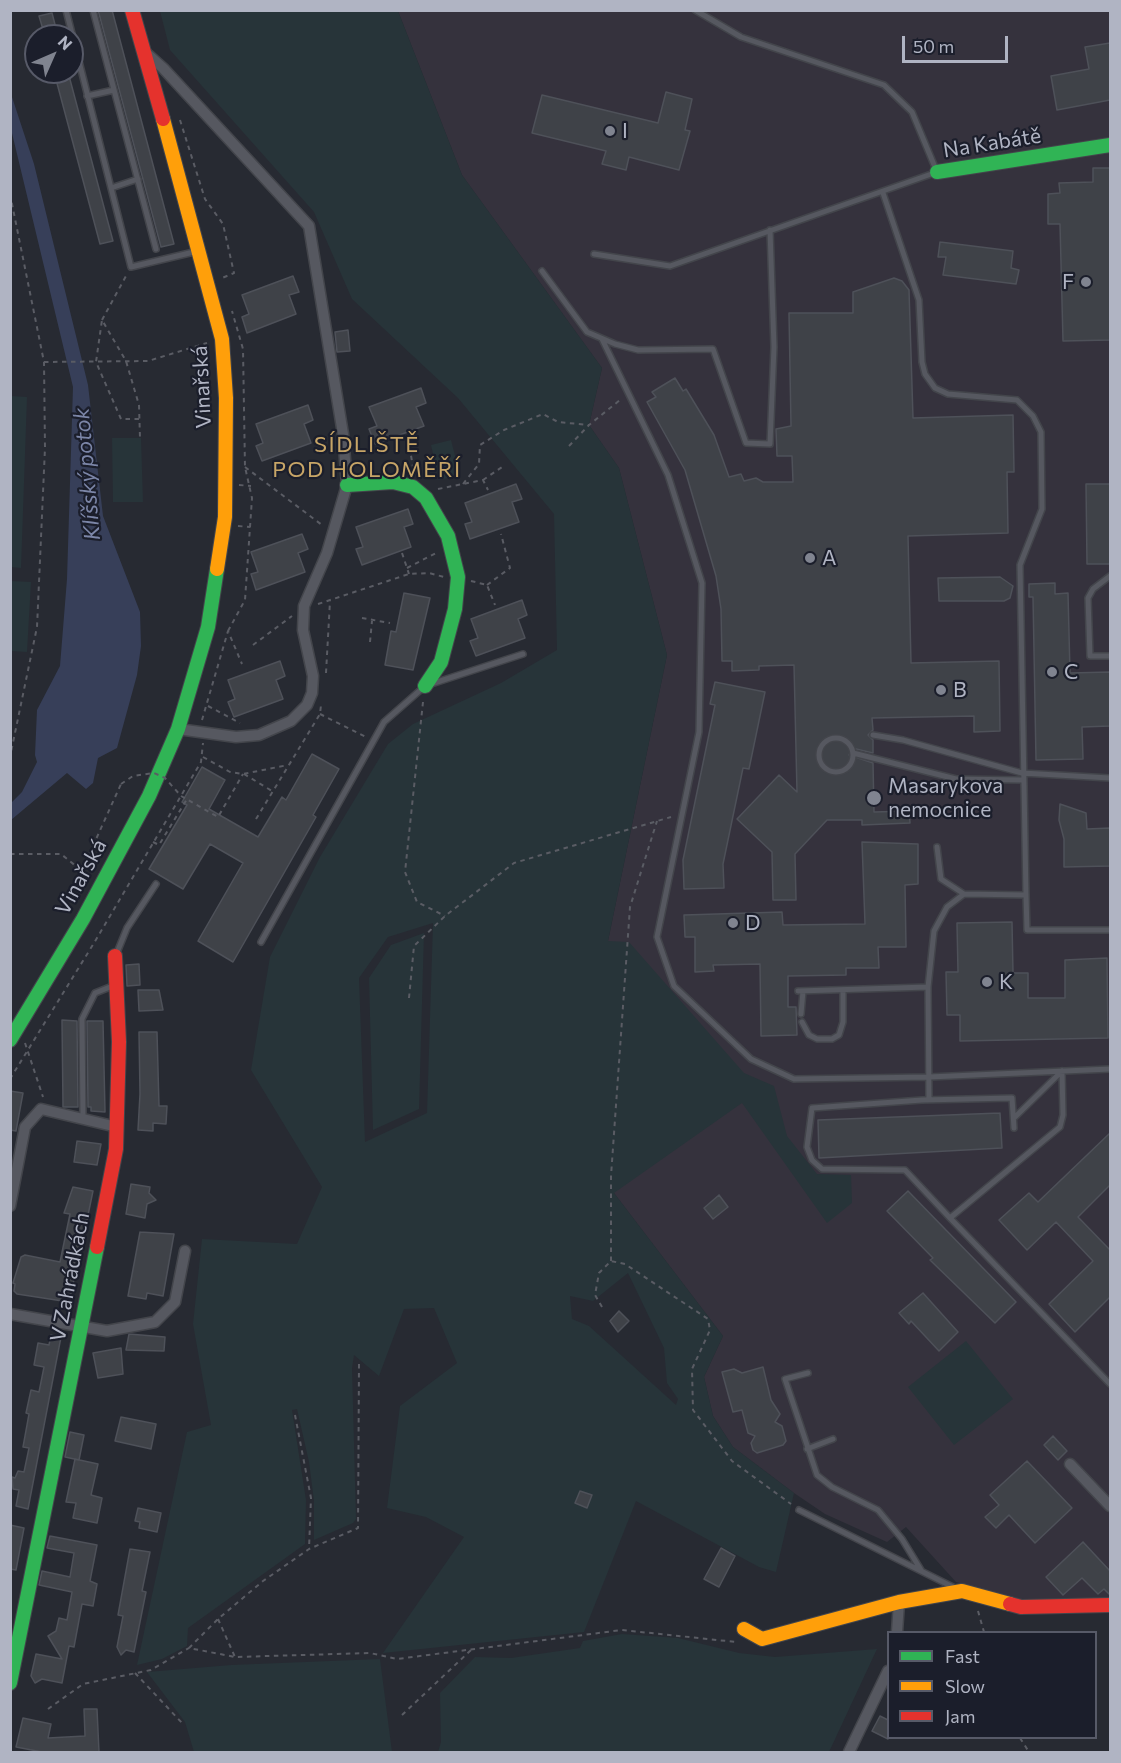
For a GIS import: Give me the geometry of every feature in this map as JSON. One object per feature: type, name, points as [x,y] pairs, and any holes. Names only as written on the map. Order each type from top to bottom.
[{"type":"street","name":"Vinařská","points":[[10,1040],[88,909],[149,796],[178,729],[208,627],[225,517],[226,398],[222,339],[200,250],[132,10]]},
{"type":"street","points":[[142,49],[163,68],[309,226],[343,434],[347,485],[327,553],[304,606],[303,630],[313,676],[312,693],[307,705],[291,721],[272,731],[254,735],[236,737],[178,729]]},
{"type":"street","name":"Na Kabátě","points":[[937,172],[1110,145]]},
{"type":"street","points":[[347,485],[393,482],[419,492],[426,498],[448,536],[458,577],[454,609],[441,662],[425,686]]},
{"type":"street","name":"V Zahrádkách","points":[[10,1683],[116,1149],[119,1042],[115,956]]},
{"type":"street","points":[[10,1206],[25,1127],[41,1109],[117,1127]]},
{"type":"street","points":[[10,1314],[107,1331],[155,1322],[175,1302],[185,1251]]},
{"type":"street","points":[[1070,1464],[1110,1506]]},
{"type":"street","points":[[744,1629],[762,1639],[899,1602],[967,1593],[1021,1607],[1110,1605]]},
{"type":"street","points":[[897,1631],[899,1602]]},
{"type":"street","points":[[849,1752],[887,1673]]},
{"type":"lane","points":[[66,10],[131,267],[200,250]]},
{"type":"lane","points":[[93,10],[156,249]]},
{"type":"lane","points":[[695,10],[741,36],[884,85],[912,112],[937,172]]},
{"type":"lane","points":[[87,96],[114,90]]},
{"type":"lane","name":"Na Kabátě","points":[[594,254],[670,266],[883,193],[937,172]]},
{"type":"lane","points":[[111,188],[138,179]]},
{"type":"lane","points":[[883,193],[919,300],[922,362],[925,374],[935,388],[948,394],[1017,400],[1033,416],[1041,432],[1042,509],[1020,565],[1022,776],[1027,930],[1110,930]]},
{"type":"lane","points":[[542,271],[586,332],[638,350],[712,349],[746,443],[770,444],[774,347],[770,230]]},
{"type":"lane","points":[[602,339],[668,475],[702,583],[699,732],[657,937],[674,986],[751,1059],[794,1079],[929,1077],[1110,1069]]},
{"type":"lane","points":[[1110,576],[1094,589],[1089,597],[1090,656],[1110,656]]},
{"type":"lane","points":[[261,942],[384,722],[425,686],[524,654]]},
{"type":"lane","points":[[873,735],[903,740],[1022,776]]},
{"type":"lane","points":[[853,753],[850,764],[836,771],[825,767],[819,756],[821,747],[832,738],[846,741],[853,753],[956,779],[1022,776],[1110,778]]},
{"type":"lane","points":[[938,847],[941,879],[964,894],[1026,895]]},
{"type":"lane","name":"V Zahrádkách","points":[[115,956],[127,927],[156,884]]},
{"type":"lane","points":[[929,1100],[928,987],[934,931],[947,906],[964,894]]},
{"type":"lane","points":[[83,1118],[82,1019],[95,993],[116,984]]},
{"type":"lane","points":[[801,1014],[800,991],[928,987]]},
{"type":"lane","points":[[802,1022],[809,1035],[817,1039],[832,1039],[839,1035],[843,1022],[843,991]]},
{"type":"lane","points":[[1013,1119],[1062,1071]]},
{"type":"lane","points":[[950,1218],[1060,1126],[1063,1115],[1062,1071]]},
{"type":"lane","points":[[1014,1128],[1012,1098],[929,1100],[812,1108],[807,1147],[812,1160],[822,1169],[905,1170],[1110,1381]]},
{"type":"lane","points":[[808,1373],[785,1379],[807,1449],[818,1475],[832,1487],[878,1510],[902,1539],[921,1570]]},
{"type":"lane","points":[[807,1449],[833,1439]]},
{"type":"lane","points":[[799,1510],[967,1593]]},
{"type":"path","points":[[10,194],[44,362],[45,448],[38,627],[10,757]]},
{"type":"path","points":[[131,267],[102,320],[96,362],[121,419],[139,419]]},
{"type":"path","points":[[102,320],[126,361],[138,405],[140,438]]},
{"type":"path","points":[[44,362],[148,361],[222,339]]},
{"type":"path","points":[[569,446],[588,424],[628,393]]},
{"type":"path","points":[[463,484],[479,464],[480,445],[504,430],[543,414],[558,422],[588,424]]},
{"type":"path","points":[[408,438],[419,492],[483,480],[506,465]]},
{"type":"path","points":[[10,1079],[153,842],[201,757],[201,732],[228,631],[245,600],[252,498],[245,467],[332,533]]},
{"type":"path","points":[[483,480],[488,490]]},
{"type":"path","points":[[487,585],[510,568],[501,534]]},
{"type":"path","points":[[407,568],[422,558],[451,547]]},
{"type":"path","points":[[402,554],[409,574]]},
{"type":"path","points":[[253,645],[304,606],[330,601],[409,574],[429,573],[438,577],[458,577],[487,585]]},
{"type":"path","points":[[487,585],[495,604]]},
{"type":"path","points":[[362,618],[390,623]]},
{"type":"path","points":[[370,642],[372,620]]},
{"type":"path","points":[[228,631],[242,664]]},
{"type":"path","points":[[425,686],[405,872],[417,903],[445,916]]},
{"type":"path","points":[[208,706],[250,728],[254,735]]},
{"type":"path","points":[[320,714],[374,741]]},
{"type":"path","points":[[201,757],[230,772],[243,774],[288,765]]},
{"type":"path","points":[[78,879],[121,784],[133,776],[154,773],[165,778],[181,796],[218,817],[243,774]]},
{"type":"path","points":[[243,774],[272,791]]},
{"type":"path","points":[[153,842],[159,844],[187,799]]},
{"type":"path","points":[[409,998],[414,946],[445,916],[514,863],[682,814]]},
{"type":"path","points":[[602,1307],[595,1295],[599,1273],[611,1261],[611,1176],[630,907],[657,821]]},
{"type":"path","points":[[10,854],[61,854],[82,872]]},
{"type":"path","points":[[19,1026],[47,1110]]},
{"type":"path","points":[[611,1261],[625,1264],[708,1319],[711,1330],[693,1369],[693,1410],[732,1461],[799,1510]]},
{"type":"path","points":[[48,1708],[83,1683],[151,1670],[189,1648],[218,1619],[263,1581],[309,1549],[358,1528],[359,1364]]},
{"type":"path","points":[[296,1415],[311,1498],[309,1549]]},
{"type":"path","points":[[967,1593],[984,1631]]},
{"type":"path","points":[[218,1619],[235,1657]]},
{"type":"path","points":[[189,1648],[235,1657],[370,1653],[397,1659],[622,1630],[732,1642],[762,1639]]},
{"type":"path","points":[[402,1715],[471,1650]]},
{"type":"path","points":[[135,1673],[183,1724]]},
{"type":"path","points":[[1021,1739],[1029,1752]]},
{"type":"shaded area","points":[[160,11],[398,11],[462,175],[602,368],[589,425],[619,468],[667,655],[608,941],[629,942],[744,1073],[774,1086],[787,1136],[817,1174],[851,1175],[852,1203],[827,1223],[742,1103],[614,1193],[723,1336],[704,1377],[713,1416],[733,1447],[794,1493],[776,1572],[759,1567],[636,1501],[584,1632],[383,1653],[464,1537],[426,1517],[387,1508],[400,1406],[457,1363],[434,1308],[404,1309],[379,1376],[354,1355],[352,1368],[356,1519],[353,1523],[314,1540],[314,1501],[309,1462],[297,1409],[292,1410],[306,1500],[305,1544],[188,1628],[187,1646],[162,1659],[137,1665],[187,1432],[211,1425],[193,1324],[202,1239],[297,1244],[322,1187],[251,1070],[270,957],[320,857],[388,744],[413,724],[501,683],[557,650],[554,514],[458,398],[352,299],[314,212],[170,50]],"holes":[[[433,923],[427,1113],[365,1142],[359,978],[388,937]],[[628,1273],[664,1348],[667,1383],[678,1399],[676,1405],[589,1326],[572,1319],[570,1296],[593,1301]]]},
{"type":"shaded area","name":"Masarykova nemocnice","points":[[398,11],[1110,11],[1110,1599],[1021,1599],[956,1582],[906,1527],[887,1542],[825,1514],[794,1493],[733,1447],[713,1416],[704,1377],[723,1336],[614,1193],[608,941],[667,655],[619,468],[589,425],[602,368],[462,175]]},
{"type":"shaded area","points":[[11,396],[27,397],[21,568],[11,567]]},
{"type":"shaded area","points":[[112,438],[141,438],[143,502],[113,502]]},
{"type":"shaded area","points":[[451,440],[460,475],[439,480],[431,445]]},
{"type":"shaded area","points":[[10,581],[31,582],[27,652],[11,651]]},
{"type":"shaded area","points":[[424,933],[419,1109],[373,1130],[369,978],[391,945]]},
{"type":"shaded area","points":[[966,1341],[1013,1399],[954,1445],[908,1387]]},
{"type":"shaded area","points":[[622,1634],[678,1638],[739,1653],[775,1657],[877,1649],[829,1752],[438,1752],[441,1742],[440,1693],[475,1657],[511,1658],[580,1648],[583,1641]]},
{"type":"shaded area","points":[[380,1659],[392,1752],[194,1752],[185,1722],[147,1672],[231,1665]]},
{"type":"water","name":"Klíšský potok","points":[[11,94],[34,164],[88,385],[103,516],[140,612],[141,646],[137,675],[117,748],[98,758],[93,783],[86,789],[67,773],[11,820],[11,803],[22,792],[37,762],[35,755],[37,710],[60,666],[67,579],[73,387],[11,129]]},
{"type":"building","points":[[98,10],[112,10],[174,244],[161,247]]},
{"type":"building","points":[[52,13],[55,24],[41,24],[39,16]]},
{"type":"building","points":[[1110,43],[1110,100],[1057,110],[1051,76],[1089,69],[1085,47]]},
{"type":"building","points":[[57,84],[71,84],[113,241],[100,244]]},
{"type":"building","name":"I","points":[[666,92],[692,99],[685,130],[690,131],[679,170],[629,157],[626,170],[602,164],[606,151],[532,133],[542,95],[658,123]]},
{"type":"building","name":"F","points":[[1093,168],[1110,168],[1110,340],[1063,341],[1060,224],[1048,224],[1048,194],[1060,193],[1059,183],[1093,182]]},
{"type":"building","points":[[940,242],[1013,251],[1011,268],[1019,270],[1016,284],[943,275],[946,257],[938,257]]},
{"type":"building","points":[[293,276],[299,292],[289,295],[296,314],[247,333],[242,317],[249,314],[242,295]]},
{"type":"building","name":"A","points":[[894,278],[902,281],[909,290],[913,418],[1013,415],[1014,472],[1007,472],[1008,533],[908,536],[911,663],[999,661],[1000,731],[974,732],[974,716],[872,718],[873,730],[868,735],[873,740],[873,753],[852,748],[849,755],[873,763],[874,812],[909,811],[910,823],[862,825],[862,820],[827,820],[795,854],[796,900],[773,900],[772,852],[737,819],[779,775],[797,792],[794,665],[759,666],[759,670],[732,671],[732,661],[722,661],[721,609],[716,576],[685,470],[647,402],[656,397],[652,392],[675,378],[683,391],[686,389],[714,435],[729,477],[741,474],[744,481],[756,478],[763,482],[793,482],[792,456],[777,456],[776,429],[791,426],[789,313],[853,313],[853,292]]},
{"type":"building","points":[[348,330],[350,351],[337,352],[335,332]]},
{"type":"building","points":[[421,388],[426,403],[416,407],[424,426],[375,444],[369,429],[377,426],[369,407]]},
{"type":"building","points":[[308,405],[313,420],[304,424],[311,443],[262,461],[256,446],[263,443],[256,424]]},
{"type":"building","points":[[516,484],[522,499],[512,502],[519,522],[470,539],[465,524],[472,522],[465,503]]},
{"type":"building","points":[[1086,484],[1110,484],[1110,564],[1087,564]]},
{"type":"building","points":[[408,509],[413,524],[404,527],[411,547],[362,565],[356,549],[363,547],[356,527]]},
{"type":"building","points":[[302,534],[308,549],[298,553],[305,572],[256,590],[251,574],[258,572],[251,552]]},
{"type":"building","points":[[1000,577],[1013,586],[1010,598],[1004,601],[939,601],[938,578]]},
{"type":"building","name":"C","points":[[1055,583],[1055,594],[1068,593],[1070,673],[1110,672],[1110,726],[1082,727],[1083,759],[1036,760],[1033,597],[1029,597],[1029,584]]},
{"type":"building","points":[[404,593],[430,598],[413,670],[385,665],[391,631],[396,632]]},
{"type":"building","points":[[522,600],[527,615],[518,619],[525,638],[476,656],[470,641],[478,638],[471,619]]},
{"type":"building","points":[[280,661],[285,676],[276,680],[283,699],[234,717],[228,702],[235,699],[228,680]]},
{"type":"building","points":[[715,682],[765,692],[749,769],[743,768],[723,864],[724,888],[684,889],[683,860],[715,705],[710,704]]},
{"type":"building","points":[[312,754],[339,769],[313,815],[316,817],[233,962],[198,941],[243,863],[210,844],[183,889],[149,869],[187,805],[182,802],[202,767],[225,780],[209,809],[258,837],[282,797],[286,800]]},
{"type":"building","points":[[1060,804],[1086,813],[1087,829],[1110,828],[1110,866],[1064,867],[1064,839],[1059,820]]},
{"type":"building","name":"D","points":[[862,842],[918,844],[918,884],[905,885],[906,947],[878,947],[879,968],[846,968],[846,975],[788,976],[788,1007],[796,1007],[797,1035],[761,1036],[760,964],[713,965],[714,971],[695,972],[695,937],[685,937],[684,915],[782,912],[783,925],[865,924]]},
{"type":"building","points":[[1012,922],[1013,973],[1028,973],[1028,998],[1065,998],[1065,960],[1107,958],[1108,1038],[960,1041],[960,1015],[947,1015],[946,972],[958,972],[957,923]]},
{"type":"building","points":[[139,964],[140,985],[127,986],[126,965]]},
{"type":"building","points":[[138,990],[159,990],[163,1010],[139,1011]]},
{"type":"building","points":[[62,1020],[77,1021],[78,1107],[63,1107]]},
{"type":"building","points":[[87,1021],[103,1021],[105,1112],[91,1111],[91,1107],[88,1107]]},
{"type":"building","points":[[139,1032],[157,1032],[159,1106],[167,1106],[166,1124],[153,1123],[153,1131],[138,1130]]},
{"type":"building","points":[[10,1091],[23,1093],[16,1131],[10,1130]]},
{"type":"building","points":[[1000,1113],[1002,1148],[819,1158],[818,1120]]},
{"type":"building","points":[[1110,1133],[1110,1185],[1078,1217],[1110,1250],[1110,1297],[1075,1332],[1049,1304],[1093,1261],[1056,1222],[1027,1250],[999,1220],[1029,1193],[1038,1202]]},
{"type":"building","points":[[77,1141],[101,1144],[97,1165],[74,1162]]},
{"type":"building","points":[[131,1184],[150,1187],[149,1193],[156,1200],[147,1204],[145,1218],[126,1214]]},
{"type":"building","points":[[73,1187],[93,1191],[80,1252],[77,1252],[72,1275],[75,1275],[69,1302],[17,1294],[13,1283],[21,1257],[25,1255],[60,1262],[70,1214],[64,1213]]},
{"type":"building","points":[[908,1191],[1016,1302],[995,1323],[930,1260],[933,1258],[887,1211]]},
{"type":"building","points":[[719,1195],[728,1207],[713,1219],[704,1208]]},
{"type":"building","points":[[140,1232],[174,1234],[163,1296],[147,1293],[146,1299],[128,1296]]},
{"type":"building","points":[[923,1293],[958,1332],[939,1351],[911,1321],[909,1324],[899,1313]]},
{"type":"building","points":[[619,1311],[629,1321],[618,1332],[610,1321]]},
{"type":"building","points":[[129,1334],[165,1337],[164,1351],[126,1350]]},
{"type":"building","points":[[51,1335],[61,1337],[28,1509],[16,1506],[19,1490],[13,1489],[12,1477],[15,1478],[18,1471],[24,1472],[29,1448],[23,1447],[29,1414],[26,1413],[31,1390],[39,1392],[44,1367],[34,1365],[38,1343],[49,1345]]},
{"type":"building","points":[[121,1348],[123,1374],[98,1378],[93,1353]]},
{"type":"building","points":[[763,1367],[771,1400],[780,1414],[775,1422],[782,1426],[786,1441],[783,1445],[757,1453],[753,1450],[751,1443],[755,1436],[748,1433],[742,1410],[733,1412],[722,1372],[734,1369],[742,1373]]},
{"type":"building","points":[[121,1417],[156,1424],[151,1449],[115,1441]]},
{"type":"building","points":[[70,1432],[84,1435],[79,1460],[65,1457]]},
{"type":"building","points":[[1053,1436],[1067,1451],[1058,1460],[1044,1445]]},
{"type":"building","points":[[75,1459],[98,1464],[91,1495],[102,1498],[97,1523],[73,1518],[76,1503],[66,1502]]},
{"type":"building","points":[[1027,1461],[1072,1508],[1035,1543],[1009,1515],[996,1528],[985,1517],[999,1505],[990,1495]]},
{"type":"building","points":[[580,1491],[592,1495],[587,1508],[575,1503]]},
{"type":"building","points":[[138,1508],[161,1513],[157,1532],[139,1528],[140,1522],[135,1521]]},
{"type":"building","points":[[10,1525],[24,1528],[16,1570],[10,1569]]},
{"type":"building","points":[[50,1536],[97,1545],[90,1581],[97,1584],[93,1606],[82,1604],[74,1647],[69,1646],[62,1683],[42,1679],[35,1683],[31,1676],[36,1654],[62,1659],[48,1636],[56,1631],[59,1618],[67,1620],[72,1592],[39,1585],[42,1571],[70,1577],[74,1553],[47,1548]]},
{"type":"building","points":[[1083,1542],[1110,1571],[1110,1595],[1104,1589],[1098,1594],[1082,1578],[1063,1595],[1046,1577]]},
{"type":"building","points":[[721,1548],[735,1556],[719,1587],[704,1579]]},
{"type":"building","points":[[130,1549],[150,1552],[142,1591],[146,1592],[134,1652],[126,1650],[121,1655],[117,1647],[123,1616],[118,1615]]},
{"type":"building","points":[[84,1709],[97,1709],[99,1752],[42,1752],[16,1747],[23,1718],[51,1724],[48,1738],[85,1736]]},
{"type":"building","points":[[880,1716],[887,1720],[887,1738],[872,1731]]},
{"type":"traffic: fast","points":[[937,172],[1110,145]]},
{"type":"traffic: fast","points":[[347,485],[393,482],[413,487],[426,498],[448,536],[458,577],[455,609],[441,662],[425,686]]},
{"type":"traffic: fast","points":[[10,1040],[83,919],[149,796],[178,729],[208,627],[217,569]]},
{"type":"traffic: fast","points":[[10,1683],[97,1247]]},
{"type":"traffic: slow","points":[[163,119],[222,339],[226,398],[225,517],[217,569]]},
{"type":"traffic: slow","points":[[744,1629],[762,1639],[899,1602],[962,1591],[1010,1604]]},
{"type":"traffic: jam","points":[[132,10],[163,119]]},
{"type":"traffic: jam","points":[[97,1247],[116,1149],[119,1042],[115,956]]},
{"type":"traffic: jam","points":[[1010,1604],[1021,1607],[1110,1605]]},
{"type":"place","name":"I","points":[[610,131]]},
{"type":"place","name":"F","points":[[1086,282]]},
{"type":"place","name":"A","points":[[810,558]]},
{"type":"place","name":"C","points":[[1052,672]]},
{"type":"place","name":"B","points":[[941,690]]},
{"type":"place","name":"Masarykova nemocnice","points":[[874,798]]},
{"type":"place","name":"D","points":[[733,923]]},
{"type":"place","name":"K","points":[[987,982]]},
{"type":"district","name":"SÍDLIŠTĚ POD HOLOMĚŘÍ","points":[[367,458]]}]
